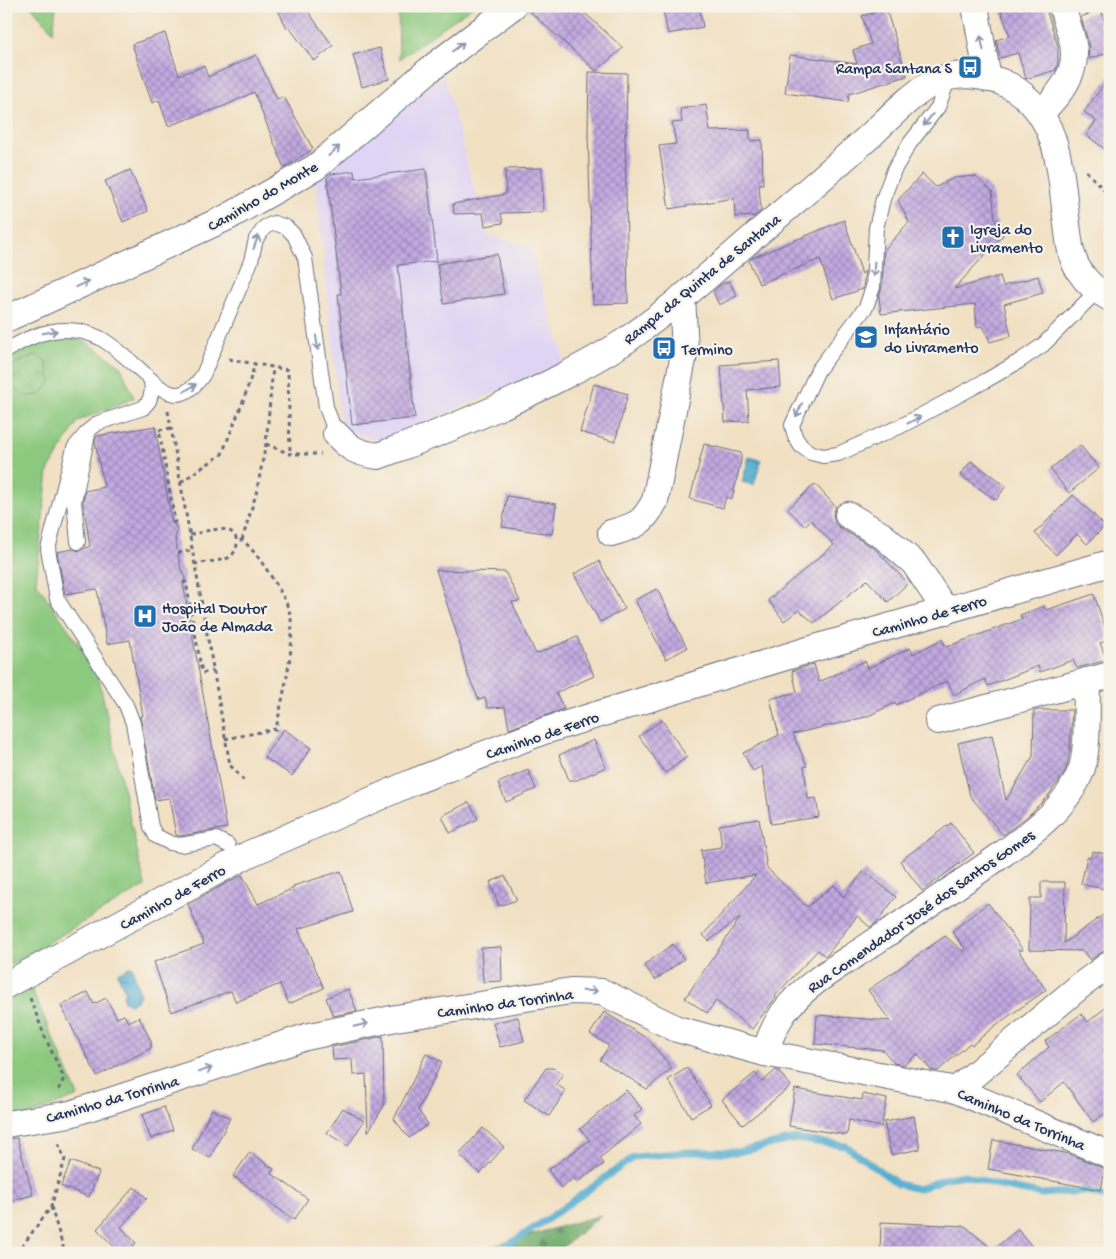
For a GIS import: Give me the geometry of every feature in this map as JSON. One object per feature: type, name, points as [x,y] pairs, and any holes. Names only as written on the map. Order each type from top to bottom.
[{"type":"street","name":"Caminho do Monte","points":[[6,319],[228,217],[316,167],[429,70],[513,6]]},
{"type":"street","points":[[975,6],[988,79]]},
{"type":"street","points":[[1041,113],[1060,93],[1070,75],[1074,60],[1074,45],[1062,6]]},
{"type":"street","name":"Rampa da Quinta de Santana","points":[[336,434],[361,453],[378,456],[514,402],[578,369],[627,340],[682,297],[807,191],[913,97],[933,83],[949,76],[977,76],[1009,86],[1028,99],[1041,113],[1049,126],[1057,153],[1070,248],[1079,271],[1103,294]]},
{"type":"street","points":[[611,533],[635,526],[647,515],[655,501],[685,349],[682,297]]},
{"type":"street","points":[[848,515],[883,536],[914,563],[946,610]]},
{"type":"street","name":"Caminho de Ferro","points":[[6,985],[249,854],[413,782],[544,731],[946,610],[1110,563]]},
{"type":"street","points":[[938,721],[1098,678]]},
{"type":"street","name":"Rua Comendador José dos Santos Gomes","points":[[765,1053],[771,1034],[784,1012],[812,985],[976,874],[1023,840],[1060,806],[1076,783],[1082,769],[1098,678]]},
{"type":"street","points":[[956,1090],[1080,986],[1110,964]]},
{"type":"street","name":"Caminho da Torrinha","points":[[6,1124],[70,1114],[306,1038],[396,1018],[571,991],[602,992],[677,1029],[765,1053],[956,1090],[1110,1155]]},
{"type":"lane","points":[[949,76],[938,107],[910,143],[894,170],[883,199],[876,228],[873,287],[866,307],[818,370],[792,425],[795,437],[801,446],[817,455],[838,454],[901,426],[1018,362],[1043,345],[1103,294]]},
{"type":"lane","name":"Rampa da Quinta de Santana","points":[[165,391],[170,394],[186,392],[203,375],[251,261],[256,239],[265,227],[274,223],[286,227],[294,235],[304,258],[326,407],[336,434]]},
{"type":"lane","points":[[6,351],[21,342],[50,330],[75,330],[100,338],[165,391]]},
{"type":"lane","points":[[151,380],[152,391],[149,401],[143,408],[98,423],[88,431],[74,448],[48,549],[57,599],[126,704],[133,723],[151,827],[156,836],[162,840],[180,845],[216,839],[228,845]]},
{"type":"lane","points":[[78,542],[74,502],[88,431]]},
{"type":"path","points":[[211,356],[288,370],[290,454]]},
{"type":"path","points":[[181,482],[222,454],[244,399],[255,364]]},
{"type":"path","points":[[242,540],[256,494],[266,444],[273,367]]},
{"type":"path","points":[[165,391],[225,740],[230,764],[245,782]]},
{"type":"path","points":[[172,428],[159,430],[176,522],[172,522]]},
{"type":"path","points":[[266,444],[290,454],[314,455]]},
{"type":"path","points":[[190,535],[224,528],[230,531],[237,546],[230,557],[195,564]]},
{"type":"path","points":[[236,541],[242,540]]},
{"type":"path","points":[[225,740],[276,729],[288,666],[292,630],[290,615],[278,587],[264,565],[242,540]]},
{"type":"path","points":[[178,553],[192,550]]},
{"type":"path","points":[[183,583],[186,582],[202,673],[214,671]]},
{"type":"path","points":[[51,1206],[65,1253]]},
{"type":"shaded area","points":[[444,75],[486,234],[529,246],[565,362],[379,442],[341,428],[315,174]]},
{"type":"green space","points":[[31,6],[56,6],[53,32]]},
{"type":"green space","points":[[398,6],[473,6],[399,59]]},
{"type":"green space","points":[[38,330],[86,342],[120,365],[134,398],[78,421],[48,471],[36,582],[97,671],[145,886],[6,967],[6,344]]},
{"type":"green space","points":[[36,355],[46,361],[51,382],[40,395],[26,396],[13,387],[12,365]]},
{"type":"green space","points":[[30,985],[78,1096],[6,1124],[6,998]]},
{"type":"green space","points":[[601,1215],[556,1253],[468,1253]]},
{"type":"water","points":[[749,457],[761,460],[754,485],[742,482]]},
{"type":"water","points":[[132,966],[140,995],[136,1001],[130,1004],[124,1001],[125,991],[117,973]]},
{"type":"building","points":[[276,6],[304,6],[333,46],[314,61],[289,27],[287,28]]},
{"type":"building","points":[[528,6],[577,6],[623,48],[596,71],[527,9]]},
{"type":"building","points":[[662,6],[699,6],[703,27],[668,34]]},
{"type":"building","points":[[999,6],[1045,6],[1058,46],[1056,70],[1026,79],[1018,53],[1000,58],[996,40],[1010,36]]},
{"type":"building","points":[[886,9],[907,76],[849,94],[848,102],[785,93],[790,55],[857,64],[853,50],[871,44],[862,16]]},
{"type":"building","points":[[1101,9],[1106,25],[1110,24],[1110,52],[1089,59],[1088,41],[1081,17]]},
{"type":"building","points":[[165,33],[179,75],[204,66],[208,77],[256,55],[277,99],[284,97],[313,149],[284,168],[254,92],[222,107],[168,126],[159,100],[152,103],[132,44]]},
{"type":"building","points":[[380,48],[389,79],[362,87],[353,55]]},
{"type":"building","points":[[589,72],[627,73],[625,133],[628,303],[593,304],[588,133]]},
{"type":"building","points":[[1110,76],[1110,153],[1086,135],[1096,121],[1084,112]]},
{"type":"building","points":[[706,105],[710,131],[750,130],[750,141],[762,140],[763,184],[759,184],[761,211],[755,216],[735,217],[734,198],[669,209],[659,146],[676,144],[672,123],[682,122],[680,109]]},
{"type":"building","points":[[542,168],[543,212],[501,213],[503,223],[485,226],[483,213],[454,214],[453,204],[506,194],[505,169]]},
{"type":"building","points":[[426,169],[437,261],[398,265],[415,418],[352,425],[338,294],[341,294],[327,178],[331,174],[354,171],[355,178]]},
{"type":"building","points":[[130,170],[148,211],[123,222],[105,181]]},
{"type":"building","name":"Igreja do Livramento","points":[[922,174],[936,187],[954,178],[975,176],[992,191],[995,219],[1003,235],[954,289],[1000,276],[1003,286],[1038,276],[1043,293],[1004,304],[1011,336],[990,342],[983,326],[977,327],[975,304],[881,314],[879,297],[882,287],[884,250],[909,222],[898,200]]},
{"type":"building","points":[[844,220],[862,274],[865,271],[863,289],[833,299],[820,259],[759,284],[749,261],[752,258]]},
{"type":"building","points":[[497,254],[504,294],[444,304],[437,264]]},
{"type":"building","points":[[729,281],[737,296],[719,305],[713,292],[720,285]]},
{"type":"building","points":[[779,361],[781,387],[747,390],[749,421],[725,422],[721,365]]},
{"type":"building","points":[[594,384],[628,394],[615,442],[580,432]]},
{"type":"building","name":"Hospital Doutor João de Almada","points":[[155,426],[172,523],[176,526],[177,533],[175,537],[181,570],[184,572],[185,579],[183,583],[227,828],[180,836],[176,835],[169,798],[155,800],[140,716],[143,716],[130,640],[107,644],[97,589],[65,594],[57,552],[73,549],[79,551],[90,546],[83,502],[85,491],[104,487],[95,442],[97,436]]},
{"type":"building","points":[[704,444],[741,453],[741,461],[732,499],[726,497],[723,508],[690,499]]},
{"type":"building","points":[[1080,445],[1099,468],[1069,493],[1050,469]]},
{"type":"building","points":[[971,461],[1006,486],[996,500],[960,475]]},
{"type":"building","points":[[815,484],[836,507],[833,514],[835,523],[840,528],[874,548],[908,583],[888,602],[867,580],[814,623],[799,610],[784,621],[768,600],[834,545],[811,520],[804,526],[788,509]]},
{"type":"building","points":[[1073,495],[1105,526],[1087,544],[1077,534],[1056,555],[1035,533]]},
{"type":"building","points":[[507,496],[556,504],[552,534],[502,527]]},
{"type":"building","points":[[599,561],[625,609],[600,622],[574,574]]},
{"type":"building","points":[[436,570],[505,572],[520,601],[512,602],[536,654],[577,637],[594,676],[556,693],[564,709],[509,729],[505,707],[488,708],[485,698],[479,700],[467,673],[459,641]]},
{"type":"building","points":[[657,589],[687,648],[666,659],[635,600]]},
{"type":"building","points":[[1094,594],[1109,640],[1100,643],[1107,660],[1077,668],[1073,660],[1040,672],[1038,666],[988,686],[985,679],[954,695],[947,681],[866,717],[793,734],[807,766],[804,767],[808,799],[816,798],[819,817],[771,824],[762,766],[753,771],[743,753],[779,735],[770,699],[797,692],[792,671],[814,664],[819,682],[865,661],[868,668],[910,648],[913,654],[942,639],[946,647],[1022,619],[1020,615],[1044,606],[1046,610]]},
{"type":"building","points":[[1072,710],[1067,766],[1062,777],[1047,797],[1028,816],[1003,835],[970,796],[958,743],[992,735],[1006,800],[1033,756],[1034,711]]},
{"type":"building","points":[[662,720],[687,757],[665,773],[639,736]]},
{"type":"building","points":[[284,729],[311,748],[292,776],[264,757]]},
{"type":"building","points":[[594,740],[606,767],[577,780],[569,780],[559,755]]},
{"type":"building","points":[[528,770],[536,789],[506,802],[498,783]]},
{"type":"building","points":[[469,802],[478,819],[450,833],[442,816]]},
{"type":"building","points":[[759,819],[767,868],[807,907],[834,885],[843,897],[864,871],[896,897],[876,923],[870,927],[857,916],[827,955],[825,956],[818,950],[775,996],[752,1029],[716,1001],[707,1013],[685,998],[741,917],[709,941],[703,935],[756,875],[706,883],[701,850],[722,847],[719,825]]},
{"type":"building","points":[[951,823],[974,853],[922,891],[900,861]]},
{"type":"building","points":[[1092,851],[1110,855],[1104,889],[1081,884],[1087,857],[1091,857]]},
{"type":"building","points":[[341,871],[353,912],[298,929],[324,988],[289,1004],[280,984],[236,1002],[231,991],[171,1012],[154,962],[204,944],[188,904],[242,875],[258,904],[294,888],[293,886]]},
{"type":"building","points":[[505,876],[517,900],[499,906],[490,882]]},
{"type":"building","points":[[1041,882],[1065,882],[1064,943],[1110,910],[1110,947],[1090,960],[1083,951],[1029,950],[1030,898],[1041,898]]},
{"type":"building","points":[[988,903],[1023,950],[1018,950],[1046,990],[996,1025],[972,1045],[970,1043],[938,1071],[931,1070],[917,1054],[904,1065],[894,1063],[883,1050],[815,1044],[817,1015],[890,1021],[868,990],[945,936],[963,951],[965,949],[952,931]]},
{"type":"building","points":[[673,944],[684,959],[655,980],[644,965]]},
{"type":"building","points":[[501,947],[502,981],[483,982],[481,948]]},
{"type":"building","points":[[348,989],[357,1011],[333,1016],[326,998]]},
{"type":"building","points":[[88,992],[94,1004],[106,998],[117,1018],[124,1015],[128,1022],[139,1017],[151,1041],[151,1048],[97,1076],[61,1006]]},
{"type":"building","points":[[1110,1004],[1110,1110],[1093,1122],[1064,1082],[1040,1102],[1017,1075],[1049,1047],[1045,1041],[1081,1014],[1088,1022]]},
{"type":"building","points":[[604,1012],[648,1039],[672,1068],[647,1089],[600,1060],[609,1046],[590,1034]]},
{"type":"building","points":[[518,1017],[524,1041],[500,1047],[493,1023]]},
{"type":"building","points":[[383,1036],[384,1106],[368,1132],[366,1074],[353,1075],[352,1059],[333,1060],[332,1047]]},
{"type":"building","points":[[426,1054],[442,1062],[418,1110],[428,1124],[409,1138],[394,1119]]},
{"type":"building","points":[[546,1068],[553,1068],[563,1074],[556,1084],[566,1091],[549,1116],[524,1100]]},
{"type":"building","points":[[687,1068],[711,1105],[691,1117],[668,1080]]},
{"type":"building","points":[[776,1070],[791,1086],[743,1125],[722,1100],[755,1073],[762,1082]]},
{"type":"building","points":[[795,1089],[862,1100],[863,1094],[887,1099],[881,1127],[849,1120],[847,1135],[789,1126]]},
{"type":"building","points":[[626,1090],[642,1109],[634,1116],[641,1124],[600,1158],[604,1164],[577,1182],[574,1178],[561,1188],[548,1170],[590,1140],[580,1129]]},
{"type":"building","points":[[164,1107],[173,1130],[151,1139],[142,1115]]},
{"type":"building","points":[[343,1108],[364,1121],[348,1146],[327,1133]]},
{"type":"building","points":[[212,1109],[230,1118],[210,1158],[192,1149]]},
{"type":"building","points":[[914,1116],[920,1149],[891,1155],[884,1122]]},
{"type":"building","points":[[483,1128],[504,1147],[480,1174],[459,1154]]},
{"type":"building","points":[[17,1138],[33,1195],[6,1202],[6,1139]]},
{"type":"building","points":[[993,1140],[1070,1154],[1105,1169],[1101,1190],[988,1169]]},
{"type":"building","points":[[250,1152],[274,1169],[271,1173],[308,1199],[294,1220],[233,1176]]},
{"type":"building","points":[[71,1161],[99,1172],[89,1197],[61,1186]]},
{"type":"building","points":[[134,1187],[147,1198],[121,1227],[136,1243],[126,1253],[120,1253],[97,1229]]},
{"type":"building","points":[[881,1222],[965,1226],[993,1250],[1018,1229],[1037,1253],[880,1253]]},
{"type":"waterway","points":[[496,1253],[552,1216],[634,1157],[687,1152],[738,1152],[795,1139],[846,1146],[898,1184],[918,1189],[946,1178],[965,1175],[1000,1186],[1040,1194],[1085,1191],[1110,1199]]},
{"type":"place","name":"Rampa Santana S","points":[[970,67]]},
{"type":"place","name":"Igreja do Livramento","points":[[953,237]]},
{"type":"place","name":"Infantário do Livramento","points":[[866,337]]},
{"type":"place","name":"Termino","points":[[664,348]]},
{"type":"place","name":"Hospital Doutor João de Almada","points":[[145,616]]}]
